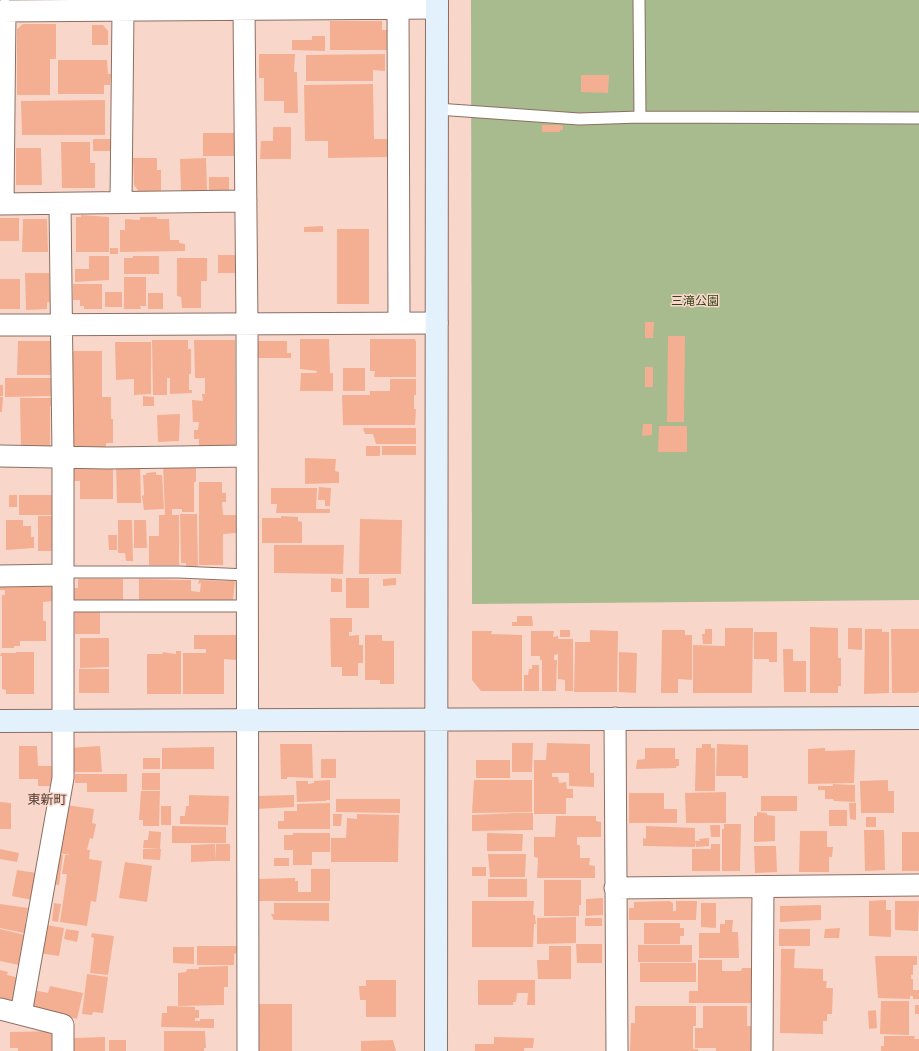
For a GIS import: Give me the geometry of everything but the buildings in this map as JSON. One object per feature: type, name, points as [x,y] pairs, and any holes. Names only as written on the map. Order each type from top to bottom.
[{"type":"street","points":[[398,4],[399,323]]},
{"type":"street","points":[[246,201],[2,204],[3,11],[54,5],[123,11],[244,10],[398,4],[437,4],[436,1051]]},
{"type":"street","points":[[244,10],[247,324],[248,1051]]},
{"type":"street","points":[[121,202],[123,11]]},
{"type":"street","points":[[21,1014],[63,778],[63,456],[60,204]]},
{"type":"street","points":[[0,325],[437,323]]},
{"type":"street","points":[[0,456],[108,458],[247,456]]},
{"type":"street","points":[[0,576],[63,574]]},
{"type":"street","points":[[615,718],[617,1051]]},
{"type":"street","points":[[0,720],[919,718]]},
{"type":"street","points":[[615,888],[919,885]]},
{"type":"street","points":[[762,1051],[763,887]]},
{"type":"street","points":[[0,1009],[63,1025],[63,1051]]},
{"type":"lane","points":[[639,0],[640,117]]},
{"type":"lane","points":[[437,109],[579,120],[640,117],[919,118]]},
{"type":"lane","points":[[63,574],[179,572],[247,576]]},
{"type":"lane","points":[[62,606],[247,606]]},
{"type":"green space","name":"三滝公園","points":[[471,0],[919,0],[919,600],[472,604]]},
{"type":"district","name":"東新町","points":[[47,800]]}]
